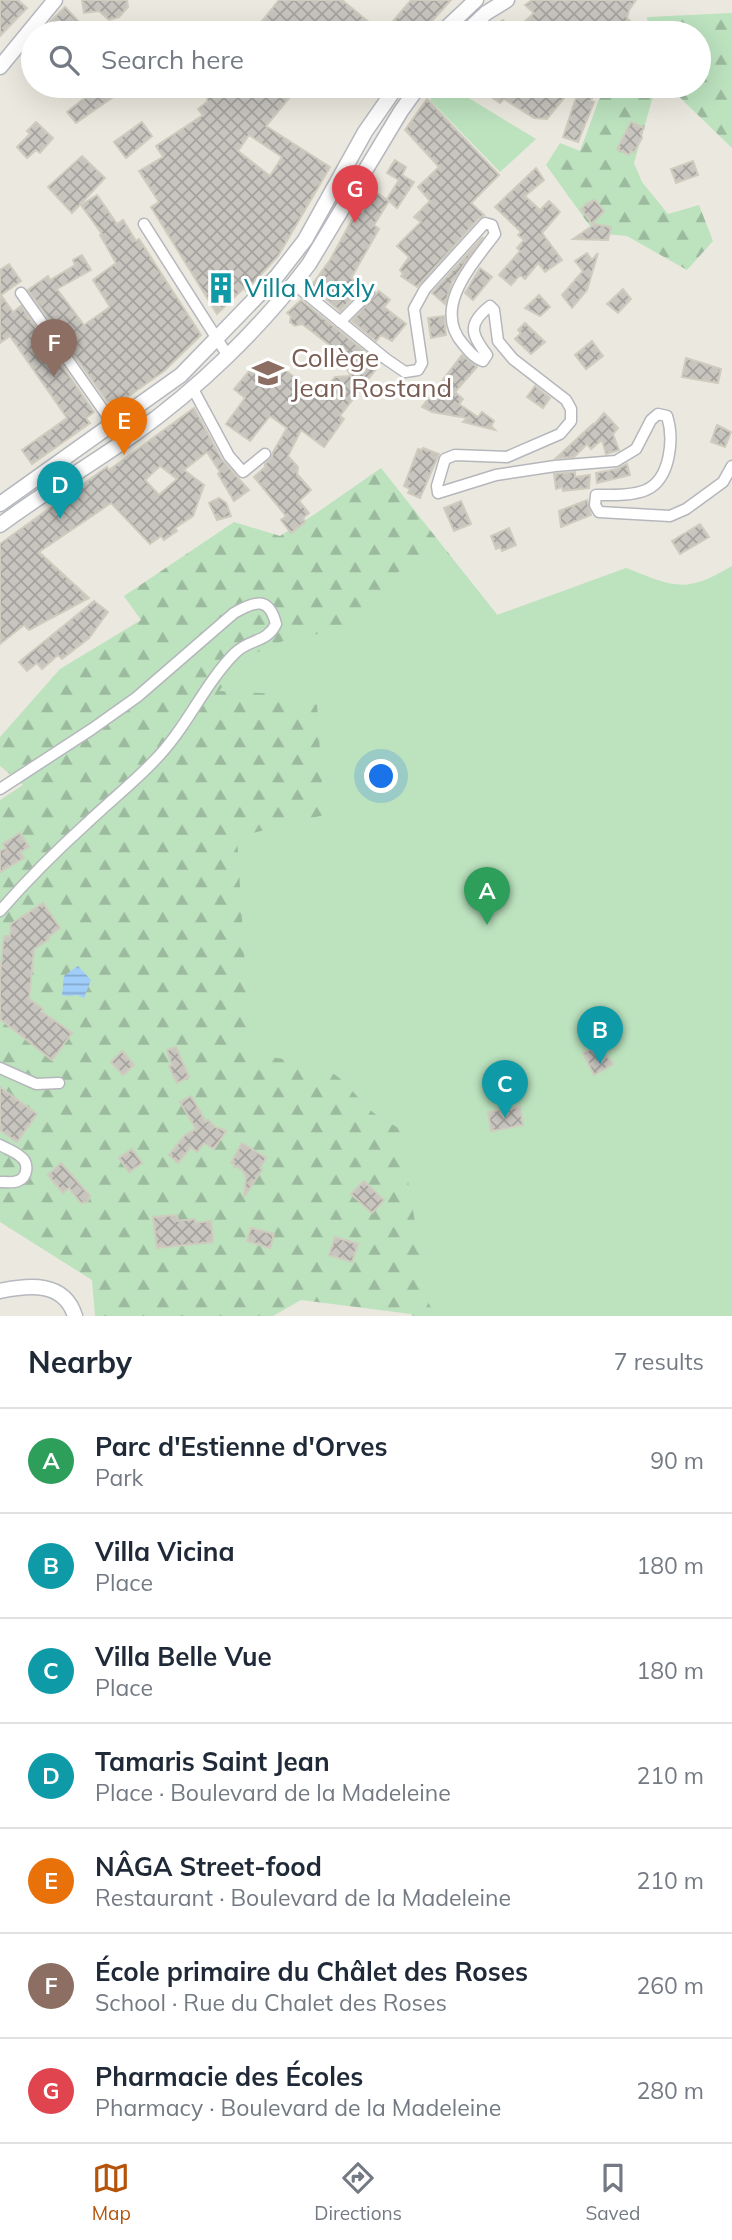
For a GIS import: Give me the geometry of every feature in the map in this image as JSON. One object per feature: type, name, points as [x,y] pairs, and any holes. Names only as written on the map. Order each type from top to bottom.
[{"type":"street","points":[[38,21],[55,0]]},
{"type":"street","points":[[454,21],[476,0]]},
{"type":"street","points":[[478,21],[506,0]]},
{"type":"street","points":[[0,67],[21,41]]},
{"type":"street","points":[[0,504],[181,375],[277,276],[297,253],[365,132],[389,98]]},
{"type":"street","points":[[0,525],[133,435],[193,389],[228,356],[294,284],[410,98]]},
{"type":"street","points":[[294,284],[396,366],[405,372],[418,370],[422,363],[414,309],[425,289],[485,223],[492,225],[495,234],[458,285],[451,307],[457,337],[483,362],[487,355],[474,336],[473,328],[478,315],[489,306],[494,310],[498,341],[513,359],[566,400],[571,409],[571,421],[560,434],[507,457],[455,455],[445,459],[437,486],[438,493],[496,475],[555,466],[616,461],[636,449],[651,420],[658,414],[667,416],[671,428],[672,448],[662,474],[648,489],[627,494],[596,495],[595,505],[599,512],[670,516],[686,509],[723,482],[732,466]]},
{"type":"street","points":[[144,224],[215,340],[228,356]]},
{"type":"street","points":[[21,293],[113,424]]},
{"type":"street","points":[[340,322],[369,293]]},
{"type":"street","points":[[193,389],[229,456],[243,472],[265,454]]},
{"type":"street","points":[[0,789],[137,697],[234,613],[250,604],[258,603],[268,606],[274,615],[276,624],[272,634],[247,643],[236,651],[189,719],[155,761],[85,824],[0,911]]},
{"type":"street","points":[[0,1068],[8,1074],[36,1084],[59,1083]]},
{"type":"street","points":[[0,1145],[20,1155],[25,1160],[27,1170],[24,1177],[16,1182],[0,1182]]},
{"type":"street","points":[[0,1291],[26,1286],[47,1287],[63,1296],[75,1316]]},
{"type":"green space","points":[[732,13],[732,148],[680,98],[711,98],[711,21],[648,21],[647,17]]},
{"type":"green space","points":[[469,98],[536,139],[500,172],[430,100]]},
{"type":"green space","points":[[600,98],[653,98],[634,163],[642,182],[668,214],[699,205],[713,241],[687,270],[627,236],[595,233],[546,165],[560,143],[580,151]]},
{"type":"green space","points":[[381,468],[563,698],[732,1316],[413,1316],[301,1300],[273,1316],[95,1316],[92,1280],[0,1222],[0,800],[23,785],[0,766],[0,737],[60,669],[141,620],[124,596],[234,522],[280,536]]},
{"type":"green space","points":[[437,540],[497,615],[626,568],[657,580],[680,585],[702,581],[732,566],[732,1316],[436,1316],[429,1304],[399,1128],[374,1113],[337,1076],[314,1066],[257,1053],[249,1037],[237,837],[324,815],[317,705],[282,694],[219,691],[242,659],[283,641],[352,627],[389,580]]},
{"type":"water","points":[[78,966],[91,980],[84,998],[62,995],[64,976]]},
{"type":"building","points":[[0,0],[18,0],[27,8],[0,36]]},
{"type":"building","points":[[82,0],[127,0],[128,7],[119,17],[109,20],[99,11],[84,13]]},
{"type":"building","points":[[279,0],[342,0],[367,21],[262,21]]},
{"type":"building","points":[[411,0],[451,0],[432,21],[393,21]]},
{"type":"building","points":[[532,0],[636,0],[629,10],[627,18],[630,21],[525,21],[534,13],[525,5]]},
{"type":"building","points":[[65,7],[78,21],[51,21]]},
{"type":"building","points":[[85,98],[112,98],[76,123],[67,112]]},
{"type":"building","points":[[207,98],[289,98],[266,126],[330,167],[278,256],[246,291],[244,288],[217,314],[151,207],[159,202],[139,171],[163,157],[156,146],[203,115],[198,109],[207,102]],"holes":[[[249,135],[282,157],[270,176],[238,151]]]},
{"type":"building","points":[[493,98],[564,98],[547,119],[534,118],[504,99],[500,103]]},
{"type":"building","points":[[576,98],[592,98],[590,101],[594,102],[578,142],[563,137]]},
{"type":"building","points":[[427,99],[499,175],[471,203],[484,215],[417,287],[401,276],[403,274],[400,270],[409,257],[397,246],[421,222],[414,217],[430,201],[418,187],[439,167],[405,130]]},
{"type":"building","points":[[36,122],[53,138],[40,153],[36,150],[27,158],[17,147],[30,134],[27,131]]},
{"type":"building","points":[[142,122],[152,136],[126,158],[114,142]]},
{"type":"building","points":[[631,122],[644,128],[642,138],[634,152],[631,151],[629,155],[617,149]]},
{"type":"building","points":[[82,156],[105,178],[72,213],[48,187]]},
{"type":"building","points":[[395,160],[406,167],[402,175],[414,182],[397,208],[387,199],[399,180],[387,173]]},
{"type":"building","points":[[693,161],[698,175],[676,183],[671,169]]},
{"type":"building","points":[[536,168],[544,180],[525,196],[540,210],[549,201],[560,212],[542,233],[562,260],[545,272],[538,263],[525,279],[520,275],[511,285],[499,275],[520,251],[517,248],[524,240],[518,235],[521,232],[495,207]]},
{"type":"building","points":[[374,191],[389,201],[374,225],[379,229],[351,278],[363,287],[340,311],[311,286],[330,260],[358,209],[362,213]]},
{"type":"building","points":[[97,195],[117,224],[123,220],[136,241],[139,239],[201,335],[164,371],[119,403],[107,401],[28,290],[48,276],[50,280],[75,265],[73,260],[82,255],[91,270],[57,289],[84,325],[110,307],[93,280],[116,263],[100,235],[102,234],[81,205]]},
{"type":"building","points":[[595,200],[604,211],[592,224],[581,209]]},
{"type":"building","points":[[595,224],[611,227],[608,240],[573,239]]},
{"type":"building","points":[[483,237],[452,282],[445,304],[432,293]]},
{"type":"building","points":[[587,253],[592,260],[598,253],[587,290],[572,308],[562,295],[583,271],[575,261]]},
{"type":"building","points":[[9,264],[21,281],[1,295],[13,312],[21,306],[94,412],[86,418],[90,423],[32,464],[22,450],[67,418],[10,336],[0,343],[0,270]]},
{"type":"building","points":[[480,268],[492,277],[473,300],[465,293]]},
{"type":"building","points":[[623,289],[631,299],[618,313],[607,304]]},
{"type":"building","points":[[379,291],[390,300],[384,307],[406,324],[392,341],[381,335],[376,341],[352,321]]},
{"type":"building","points":[[539,295],[550,307],[540,316],[525,308]]},
{"type":"building","name":"Collège Jean Rostand","points":[[301,300],[380,364],[340,416],[344,419],[324,447],[301,430],[288,456],[298,467],[297,474],[311,490],[299,501],[309,513],[303,518],[305,522],[291,533],[281,520],[286,516],[254,477],[272,457],[287,428],[270,416],[250,441],[226,424],[245,398],[234,389],[255,364],[266,372],[275,362],[318,396],[335,377],[351,376],[344,364],[348,359],[302,324],[295,326],[290,322],[291,316],[287,313]]},
{"type":"building","points":[[444,316],[446,335],[431,338],[428,318]]},
{"type":"building","points":[[525,323],[545,342],[531,354],[515,339],[521,333],[518,330]]},
{"type":"building","points":[[592,341],[603,356],[586,369],[575,355]]},
{"type":"building","points":[[462,355],[477,367],[455,392],[463,399],[459,404],[478,417],[482,412],[494,421],[491,426],[495,430],[463,422],[467,418],[432,412],[422,407]]},
{"type":"building","points":[[686,358],[721,369],[718,383],[682,377]]},
{"type":"building","points":[[535,386],[550,398],[543,408],[527,397]]},
{"type":"building","points":[[194,408],[222,460],[249,490],[234,501],[207,452],[184,470],[204,485],[193,516],[175,528],[177,531],[164,540],[161,536],[150,544],[111,503],[39,552],[89,598],[29,630],[24,625],[0,644],[0,544],[107,467],[109,470]],"holes":[[[160,466],[177,479],[159,495],[145,480]]]},
{"type":"building","points":[[604,413],[618,428],[613,434],[619,450],[606,454],[602,440],[591,449],[587,444],[574,457],[556,458],[594,425]]},
{"type":"building","points":[[717,425],[731,432],[725,447],[711,442]]},
{"type":"building","points":[[423,448],[439,454],[420,498],[408,493],[410,489],[404,486],[418,449]]},
{"type":"building","points":[[627,464],[630,475],[597,483],[596,473]]},
{"type":"building","points":[[575,472],[575,477],[590,475],[589,488],[563,491],[562,487],[556,489],[554,474]]},
{"type":"building","points":[[219,498],[226,503],[231,516],[217,520],[209,503]]},
{"type":"building","points":[[587,500],[591,515],[561,527],[559,511]]},
{"type":"building","points":[[461,501],[471,524],[454,531],[444,508]]},
{"type":"building","points":[[700,524],[709,537],[680,554],[672,541]]},
{"type":"building","points":[[509,528],[516,545],[502,551],[500,547],[496,549],[491,536]]},
{"type":"building","points":[[94,601],[108,612],[89,638],[62,659],[58,655],[42,669],[37,663],[27,671],[19,662]]},
{"type":"building","points":[[20,833],[29,847],[20,852],[24,858],[0,872],[0,851],[6,848],[3,844]]},
{"type":"building","points":[[43,903],[60,928],[34,949],[29,999],[72,1033],[52,1060],[0,1019],[0,975],[4,936],[10,936],[11,924]]},
{"type":"building","points":[[598,1045],[613,1064],[594,1075],[583,1053]]},
{"type":"building","points":[[176,1047],[189,1077],[177,1083],[169,1066],[172,1065],[167,1050]]},
{"type":"building","points":[[122,1051],[134,1065],[123,1075],[111,1062]]},
{"type":"building","points":[[0,1087],[37,1114],[17,1142],[0,1130]]},
{"type":"building","points":[[191,1096],[206,1122],[208,1120],[215,1127],[226,1131],[214,1149],[204,1143],[197,1152],[191,1147],[178,1163],[169,1155],[185,1135],[196,1129],[180,1102]]},
{"type":"building","points":[[520,1107],[523,1125],[491,1131],[488,1112]]},
{"type":"building","points":[[242,1143],[266,1158],[260,1168],[262,1170],[244,1197],[246,1178],[243,1171],[231,1163]]},
{"type":"building","points":[[132,1149],[142,1163],[129,1172],[119,1158]]},
{"type":"building","points":[[61,1163],[90,1196],[87,1202],[81,1203],[69,1188],[63,1193],[48,1175]]},
{"type":"building","points":[[364,1181],[384,1200],[372,1213],[351,1194]]},
{"type":"building","points":[[177,1215],[178,1221],[211,1221],[213,1242],[157,1248],[153,1217]]},
{"type":"building","points":[[251,1228],[274,1234],[270,1248],[247,1241]]},
{"type":"building","points":[[335,1237],[358,1244],[352,1262],[329,1255]]},
{"type":"place","name":"Pharmacie des Écoles","points":[[355,223]]},
{"type":"place","name":"Villa Maxly","points":[[221,288]]},
{"type":"place","name":"Collège Jean Rostand","points":[[268,373]]},
{"type":"place","name":"École primaire du Châlet des Roses","points":[[54,377]]},
{"type":"place","name":"NÂGA Street-food","points":[[124,455]]},
{"type":"place","name":"Tamaris Saint Jean","points":[[60,519]]},
{"type":"place","name":"Parc d'Estienne d'Orves","points":[[487,925]]},
{"type":"place","name":"Villa Vicina","points":[[600,1064]]},
{"type":"place","name":"Villa Belle Vue","points":[[505,1118]]}]
